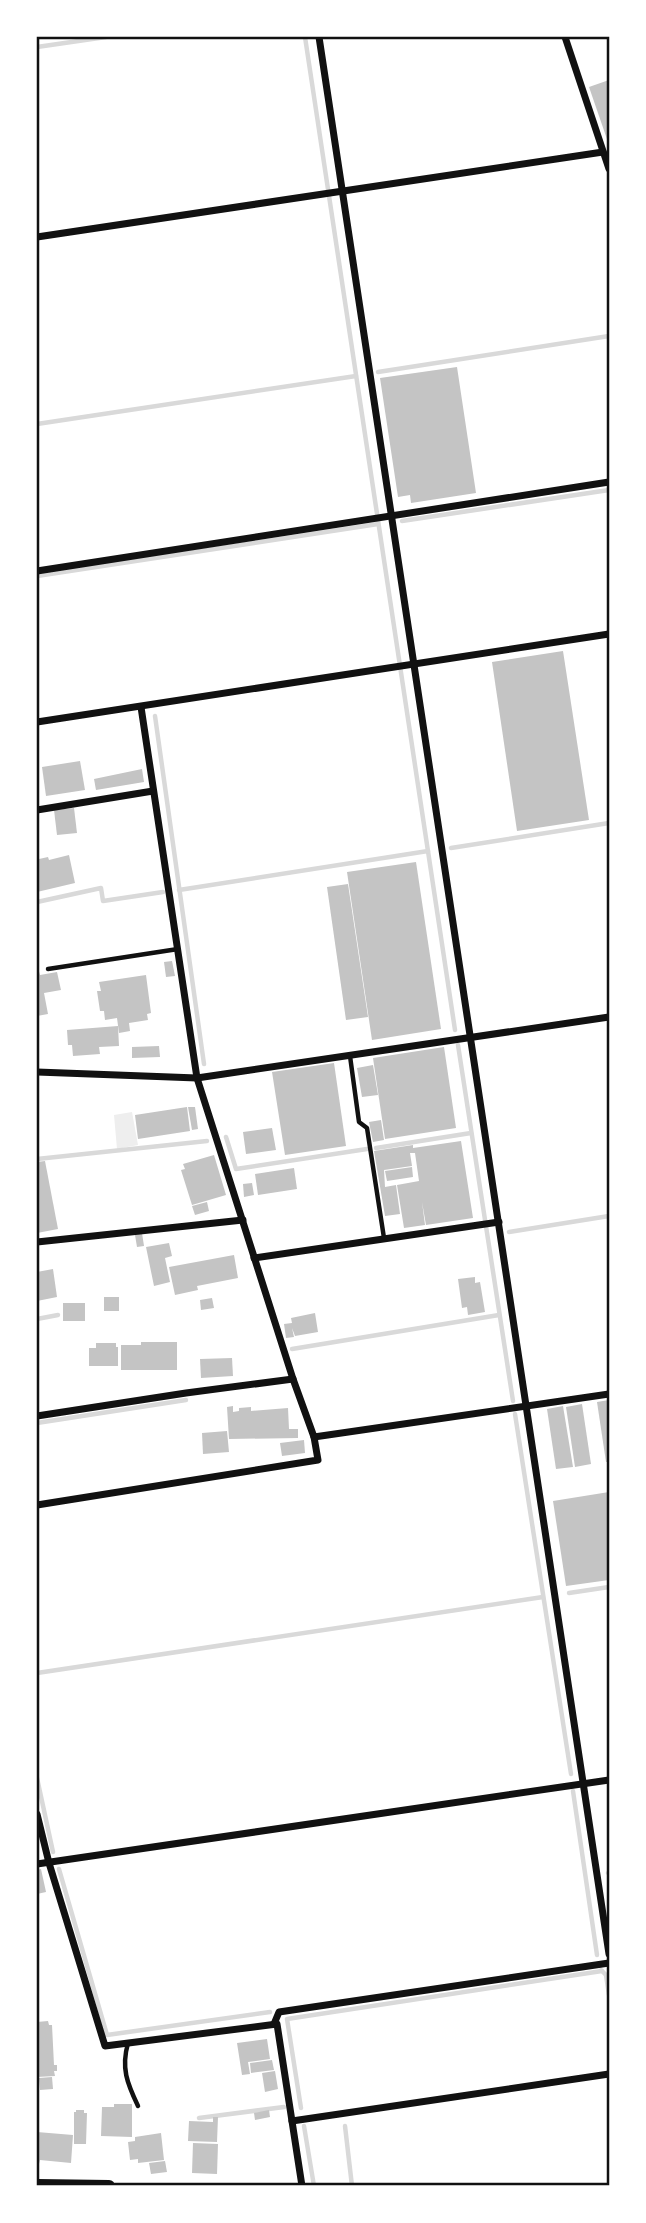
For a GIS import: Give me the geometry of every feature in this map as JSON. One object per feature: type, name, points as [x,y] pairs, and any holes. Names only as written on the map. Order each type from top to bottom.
[{"type":"main road","points":[[37,2185],[109,2186]]},
{"type":"street","points":[[319,37],[339,191],[609,1954]]},
{"type":"street","points":[[565,37],[609,169]]},
{"type":"street","points":[[37,237],[603,152]]},
{"type":"street","points":[[37,571],[609,482]]},
{"type":"street","points":[[37,722],[609,634]]},
{"type":"street","points":[[37,1505],[318,1461],[314,1437],[197,1078],[141,707]]},
{"type":"street","points":[[37,810],[153,792]]},
{"type":"street","points":[[37,1072],[197,1078],[609,1017]]},
{"type":"street","points":[[37,1242],[243,1220]]},
{"type":"street","points":[[254,1258],[496,1222]]},
{"type":"street","points":[[37,1416],[186,1392],[293,1379]]},
{"type":"street","points":[[314,1437],[609,1394]]},
{"type":"street","points":[[37,1864],[609,1780]]},
{"type":"street","points":[[37,1814],[48,1863],[105,2046],[278,2024],[302,2186]]},
{"type":"street","points":[[274,2024],[279,2012],[609,1963]]},
{"type":"street","points":[[292,2121],[609,2074]]},
{"type":"lane","points":[[48,969],[177,949]]},
{"type":"lane","points":[[350,1055],[359,1122],[367,1128],[384,1238]]},
{"type":"lane","points":[[128,2042],[124,2069],[126,2083],[138,2106]]},
{"type":"shaded area","points":[[132,1112],[138,1145],[117,1149],[114,1115]]},
{"type":"building","points":[[609,80],[609,145],[589,87]]},
{"type":"building","points":[[457,367],[476,493],[411,503],[410,495],[398,497],[380,378]]},
{"type":"building","points":[[563,651],[589,820],[517,831],[492,662]]},
{"type":"building","points":[[80,761],[85,790],[46,796],[42,767]]},
{"type":"building","points":[[142,769],[144,782],[96,790],[94,779]]},
{"type":"building","points":[[74,808],[77,833],[57,835],[54,810]]},
{"type":"building","points":[[69,855],[75,883],[37,892],[39,859],[48,857],[49,860]]},
{"type":"building","points":[[416,862],[441,1029],[372,1040],[347,872]]},
{"type":"building","points":[[348,884],[368,1017],[346,1020],[327,887]]},
{"type":"building","points":[[172,961],[175,976],[166,977],[164,962]]},
{"type":"building","points":[[37,964],[40,975],[57,972],[61,990],[44,993],[48,1014],[37,1016]]},
{"type":"building","points":[[146,975],[151,1013],[147,1014],[148,1020],[129,1023],[130,1031],[119,1033],[117,1018],[105,1020],[104,1011],[100,1011],[97,991],[101,991],[99,982]]},
{"type":"building","points":[[118,1026],[119,1046],[99,1047],[100,1054],[73,1056],[72,1045],[68,1045],[67,1030]]},
{"type":"building","points":[[159,1046],[160,1057],[132,1058],[132,1047]]},
{"type":"building","points":[[444,1047],[456,1128],[385,1139],[373,1058]]},
{"type":"building","points":[[334,1063],[346,1146],[285,1155],[272,1072]]},
{"type":"building","points":[[373,1065],[378,1095],[362,1097],[357,1068]]},
{"type":"building","points":[[187,1107],[190,1131],[138,1139],[135,1115]]},
{"type":"building","points":[[188,1107],[195,1107],[198,1129],[192,1130]]},
{"type":"building","points":[[381,1120],[384,1140],[373,1142],[369,1122]]},
{"type":"building","points":[[272,1128],[276,1150],[246,1154],[243,1132]]},
{"type":"building","points":[[461,1141],[473,1218],[426,1225],[422,1202],[425,1225],[404,1228],[397,1185],[419,1181],[415,1153],[410,1153],[412,1166],[384,1170],[385,1187],[396,1185],[400,1214],[385,1216],[374,1151]]},
{"type":"building","points":[[214,1155],[226,1195],[192,1205],[181,1170],[185,1169],[183,1164]]},
{"type":"building","points":[[45,1161],[58,1229],[37,1233],[37,1162]]},
{"type":"building","points":[[412,1167],[413,1177],[387,1181],[385,1171]]},
{"type":"building","points":[[294,1168],[297,1189],[258,1195],[255,1174]]},
{"type":"building","points":[[252,1183],[254,1195],[244,1197],[243,1184]]},
{"type":"building","points":[[207,1202],[209,1211],[195,1215],[192,1206]]},
{"type":"building","points":[[142,1233],[144,1246],[137,1247],[135,1235]]},
{"type":"building","points":[[169,1243],[172,1256],[165,1258],[170,1282],[154,1286],[146,1247]]},
{"type":"building","points":[[234,1255],[238,1278],[197,1286],[198,1290],[175,1295],[169,1267]]},
{"type":"building","points":[[53,1269],[57,1297],[37,1301],[37,1272]]},
{"type":"building","points":[[475,1277],[475,1283],[480,1282],[485,1312],[468,1315],[467,1307],[462,1308],[458,1279]]},
{"type":"building","points":[[104,1297],[119,1297],[119,1311],[104,1311]]},
{"type":"building","points":[[212,1298],[214,1308],[201,1310],[200,1300]]},
{"type":"building","points":[[63,1303],[85,1303],[85,1321],[63,1321]]},
{"type":"building","points":[[315,1313],[318,1332],[295,1336],[292,1328],[294,1337],[286,1338],[284,1324],[292,1323],[291,1318]]},
{"type":"building","points":[[141,1342],[177,1342],[177,1370],[121,1370],[121,1345],[141,1345]]},
{"type":"building","points":[[96,1343],[116,1343],[118,1366],[89,1366],[89,1348],[96,1348]]},
{"type":"building","points":[[232,1358],[233,1376],[201,1378],[200,1359]]},
{"type":"building","points":[[609,1400],[609,1462],[606,1462],[597,1402]]},
{"type":"building","points":[[582,1404],[591,1464],[575,1467],[566,1407]]},
{"type":"building","points":[[233,1406],[233,1412],[239,1411],[239,1408],[251,1407],[251,1411],[288,1408],[289,1429],[298,1429],[298,1438],[229,1439],[227,1407]]},
{"type":"building","points":[[563,1406],[573,1467],[556,1469],[547,1409]]},
{"type":"building","points":[[227,1431],[229,1452],[203,1454],[202,1433]]},
{"type":"building","points":[[304,1440],[305,1453],[282,1456],[280,1443]]},
{"type":"building","points":[[609,1492],[609,1580],[566,1586],[553,1501]]},
{"type":"building","points":[[41,1869],[46,1892],[37,1894],[37,1870]]},
{"type":"building","points":[[48,2021],[49,2025],[52,2025],[54,2065],[57,2065],[57,2071],[54,2071],[55,2076],[37,2077],[37,2022]]},
{"type":"building","points":[[267,2039],[270,2059],[248,2062],[250,2074],[242,2075],[237,2043]]},
{"type":"building","points":[[272,2060],[274,2070],[251,2073],[250,2063]]},
{"type":"building","points":[[275,2071],[278,2089],[265,2092],[262,2073]]},
{"type":"building","points":[[52,2077],[53,2089],[40,2090],[39,2078]]},
{"type":"building","points":[[114,2104],[132,2104],[132,2137],[101,2136],[102,2107],[114,2107]]},
{"type":"building","points":[[76,2110],[84,2110],[84,2113],[87,2113],[86,2144],[74,2144]]},
{"type":"building","points":[[269,2110],[270,2117],[255,2120],[254,2113]]},
{"type":"building","points":[[213,2117],[218,2117],[217,2142],[188,2141],[189,2121],[213,2122]]},
{"type":"building","points":[[37,2132],[73,2135],[71,2163],[40,2160],[37,2164]]},
{"type":"building","points":[[161,2133],[164,2160],[138,2163],[138,2159],[130,2160],[128,2142],[135,2141],[135,2137]]},
{"type":"building","points":[[193,2143],[218,2144],[217,2174],[192,2173]]},
{"type":"building","points":[[165,2161],[167,2172],[151,2174],[149,2163]]},
{"type":"waterway","points":[[37,47],[106,37]]},
{"type":"waterway","points":[[305,37],[455,1030]]},
{"type":"waterway","points":[[378,372],[609,336]]},
{"type":"waterway","points":[[37,424],[356,376]]},
{"type":"waterway","points":[[402,521],[609,490]]},
{"type":"waterway","points":[[37,576],[378,524]]},
{"type":"waterway","points":[[155,716],[204,1064]]},
{"type":"waterway","points":[[451,848],[609,823]]},
{"type":"waterway","points":[[179,890],[428,851]]},
{"type":"waterway","points":[[37,902],[101,888],[103,901],[163,892]]},
{"type":"waterway","points":[[458,1045],[513,1401]]},
{"type":"waterway","points":[[376,1148],[471,1133]]},
{"type":"waterway","points":[[226,1137],[236,1169],[367,1149]]},
{"type":"waterway","points":[[37,1159],[207,1141]]},
{"type":"waterway","points":[[509,1232],[609,1216]]},
{"type":"waterway","points":[[37,1319],[58,1315]]},
{"type":"waterway","points":[[292,1349],[499,1315]]},
{"type":"waterway","points":[[37,1423],[186,1400]]},
{"type":"waterway","points":[[515,1414],[571,1774]]},
{"type":"waterway","points":[[569,1593],[609,1587]]},
{"type":"waterway","points":[[37,1673],[543,1597]]},
{"type":"waterway","points":[[37,1778],[53,1852]]},
{"type":"waterway","points":[[573,1791],[597,1955]]},
{"type":"waterway","points":[[59,1869],[107,2035],[270,2012]]},
{"type":"waterway","points":[[601,1970],[606,1975],[609,1995]]},
{"type":"waterway","points":[[301,2108],[287,2019],[602,1971]]},
{"type":"waterway","points":[[199,2118],[284,2107]]},
{"type":"waterway","points":[[304,2126],[314,2186]]},
{"type":"waterway","points":[[345,2126],[352,2186]]}]
